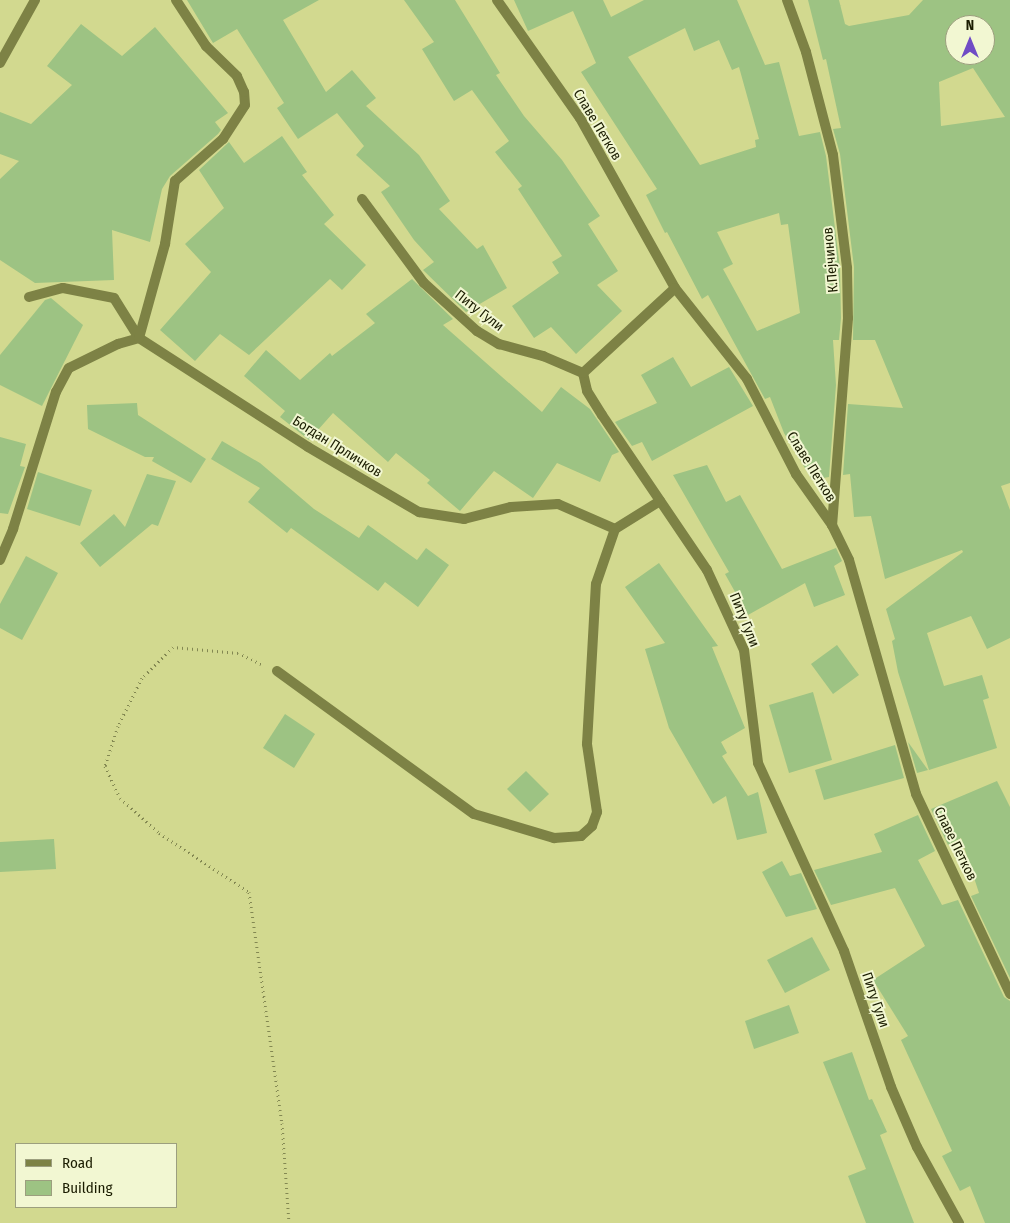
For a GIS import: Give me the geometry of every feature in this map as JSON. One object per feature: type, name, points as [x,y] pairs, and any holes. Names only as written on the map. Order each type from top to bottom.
[{"type":"street","points":[[0,63],[36,0]]},
{"type":"street","points":[[0,560],[13,529],[56,392],[69,368],[118,344],[139,338],[165,244],[176,182],[223,139],[245,105],[244,92],[237,76],[206,46],[176,0]]},
{"type":"street","name":"Славе Петков","points":[[497,0],[580,118],[675,288],[747,379],[796,474],[832,525],[849,560],[916,794],[1010,994]]},
{"type":"street","name":"К.Пејчинов","points":[[787,0],[806,52],[833,155],[847,268],[848,318],[832,525]]},
{"type":"street","name":"Питу Гули","points":[[362,199],[424,283],[477,331],[499,344],[543,356],[583,373],[587,391],[707,570],[728,611],[744,650],[758,763],[844,952],[891,1087],[917,1147],[960,1223]]},
{"type":"street","name":"Богдан Прличков","points":[[29,297],[63,288],[114,298],[139,338],[308,447],[419,512],[464,519],[511,507],[558,504],[616,529]]},
{"type":"street","points":[[583,373],[675,288]]},
{"type":"street","points":[[277,671],[474,814],[554,838],[581,836],[592,826],[597,812],[587,744],[596,584],[616,529],[660,500]]},
{"type":"path","points":[[277,671],[238,652],[173,647],[142,678],[118,726],[105,766],[120,798],[159,833],[249,892],[282,1123],[289,1223]]},
{"type":"building","points":[[187,0],[319,0],[283,20],[326,92],[352,70],[376,98],[366,106],[419,155],[450,201],[439,209],[477,249],[483,245],[507,288],[466,312],[423,270],[434,262],[414,240],[381,192],[390,186],[356,155],[364,146],[337,113],[298,139],[277,108],[284,103],[237,29],[213,43]]},
{"type":"building","points":[[404,0],[455,0],[500,73],[496,75],[524,116],[562,160],[600,216],[588,224],[618,271],[597,285],[622,311],[576,354],[551,327],[534,338],[512,306],[559,273],[552,262],[562,256],[518,189],[522,186],[495,152],[509,141],[472,90],[454,101],[422,49],[434,42]]},
{"type":"building","points":[[514,0],[603,0],[611,17],[644,0],[737,0],[765,65],[779,62],[799,136],[820,132],[826,156],[840,268],[841,318],[839,340],[833,340],[836,385],[829,477],[812,480],[784,433],[770,397],[765,399],[708,295],[702,299],[667,232],[665,233],[646,195],[657,189],[581,72],[596,63],[573,11],[528,31]],"holes":[[[685,28],[694,51],[719,40],[732,70],[739,67],[759,139],[755,140],[756,147],[700,165],[628,57]],[[779,213],[781,225],[788,224],[800,313],[757,331],[723,269],[733,264],[717,232]]]},
{"type":"building","points":[[808,0],[839,0],[845,24],[849,26],[909,15],[923,0],[1010,0],[1010,483],[1001,486],[1010,510],[1010,638],[987,649],[971,616],[927,633],[944,686],[982,675],[989,698],[983,700],[997,748],[929,770],[898,672],[892,641],[895,639],[886,609],[963,552],[962,550],[885,579],[871,516],[854,517],[850,474],[843,475],[848,404],[903,408],[875,340],[853,340],[854,267],[840,154],[833,129],[841,128],[826,59],[823,60]],"holes":[[[973,68],[1005,117],[941,126],[939,82]]]},
{"type":"building","points":[[81,24],[122,56],[155,27],[228,113],[215,122],[221,130],[218,134],[170,176],[162,189],[150,242],[112,230],[114,280],[35,283],[0,260],[0,179],[19,161],[0,154],[0,112],[31,124],[72,85],[47,66]]},
{"type":"building","points":[[282,136],[307,172],[302,175],[334,215],[324,224],[366,265],[342,290],[330,279],[249,355],[220,334],[195,361],[160,330],[211,272],[185,244],[224,208],[199,170],[229,142],[244,163]]},
{"type":"building","points":[[412,279],[453,319],[443,325],[542,412],[561,387],[590,409],[619,452],[612,455],[600,482],[557,463],[533,498],[494,471],[460,511],[427,483],[430,480],[396,453],[388,462],[333,413],[309,440],[280,417],[285,411],[244,376],[266,350],[300,380],[330,353],[332,356],[375,323],[366,314]]},
{"type":"building","points":[[51,298],[83,325],[42,406],[0,385],[0,355],[45,300]]},
{"type":"building","points":[[673,357],[691,387],[729,367],[753,406],[652,461],[642,442],[632,446],[615,422],[657,403],[641,375]]},
{"type":"building","points":[[137,403],[138,415],[206,459],[191,483],[152,461],[154,457],[145,457],[88,429],[87,405]]},
{"type":"building","points":[[0,437],[26,444],[20,466],[25,467],[8,514],[0,513]]},
{"type":"building","points":[[222,441],[260,463],[314,509],[359,538],[368,525],[417,560],[426,548],[449,565],[418,607],[385,582],[378,591],[291,528],[287,533],[248,502],[260,488],[211,459]]},
{"type":"building","points":[[707,465],[726,502],[740,495],[782,569],[836,548],[842,561],[834,566],[845,595],[814,607],[805,583],[748,615],[725,574],[729,572],[673,475]]},
{"type":"building","points":[[38,472],[92,490],[80,526],[27,509]]},
{"type":"building","points":[[147,474],[176,481],[158,526],[152,524],[100,567],[80,543],[114,514],[125,527]]},
{"type":"building","points":[[26,556],[58,573],[22,640],[0,628],[0,604]]},
{"type":"building","points":[[659,563],[718,646],[712,647],[745,728],[721,742],[727,753],[722,756],[748,796],[758,792],[767,833],[737,840],[726,796],[713,804],[669,728],[645,649],[665,643],[625,587]]},
{"type":"building","points":[[837,645],[859,675],[833,694],[811,664]]},
{"type":"building","points":[[813,692],[832,760],[789,773],[769,705]]},
{"type":"building","points":[[285,714],[315,734],[294,768],[263,748]]},
{"type":"building","points":[[908,742],[928,770],[917,773]]},
{"type":"building","points":[[895,745],[904,778],[824,800],[815,770]]},
{"type":"building","points":[[526,771],[549,794],[530,812],[507,789]]},
{"type":"building","points":[[997,781],[1010,807],[1010,978],[971,896],[979,893],[961,838],[948,845],[931,809]]},
{"type":"building","points":[[918,815],[935,851],[918,860],[942,905],[958,900],[1004,997],[1010,1001],[1010,1223],[985,1223],[970,1186],[960,1191],[942,1156],[952,1151],[901,1040],[908,1036],[873,980],[925,946],[895,888],[831,905],[814,870],[882,852],[874,834]]},
{"type":"building","points":[[54,839],[56,869],[0,872],[0,842]]},
{"type":"building","points":[[782,861],[790,876],[801,873],[817,909],[786,917],[762,872]]},
{"type":"building","points":[[812,937],[830,970],[785,993],[767,960]]},
{"type":"building","points":[[789,1005],[799,1033],[754,1049],[745,1021]]},
{"type":"building","points":[[852,1052],[869,1100],[872,1099],[887,1132],[880,1135],[914,1223],[866,1223],[848,1176],[866,1169],[823,1062]]}]
